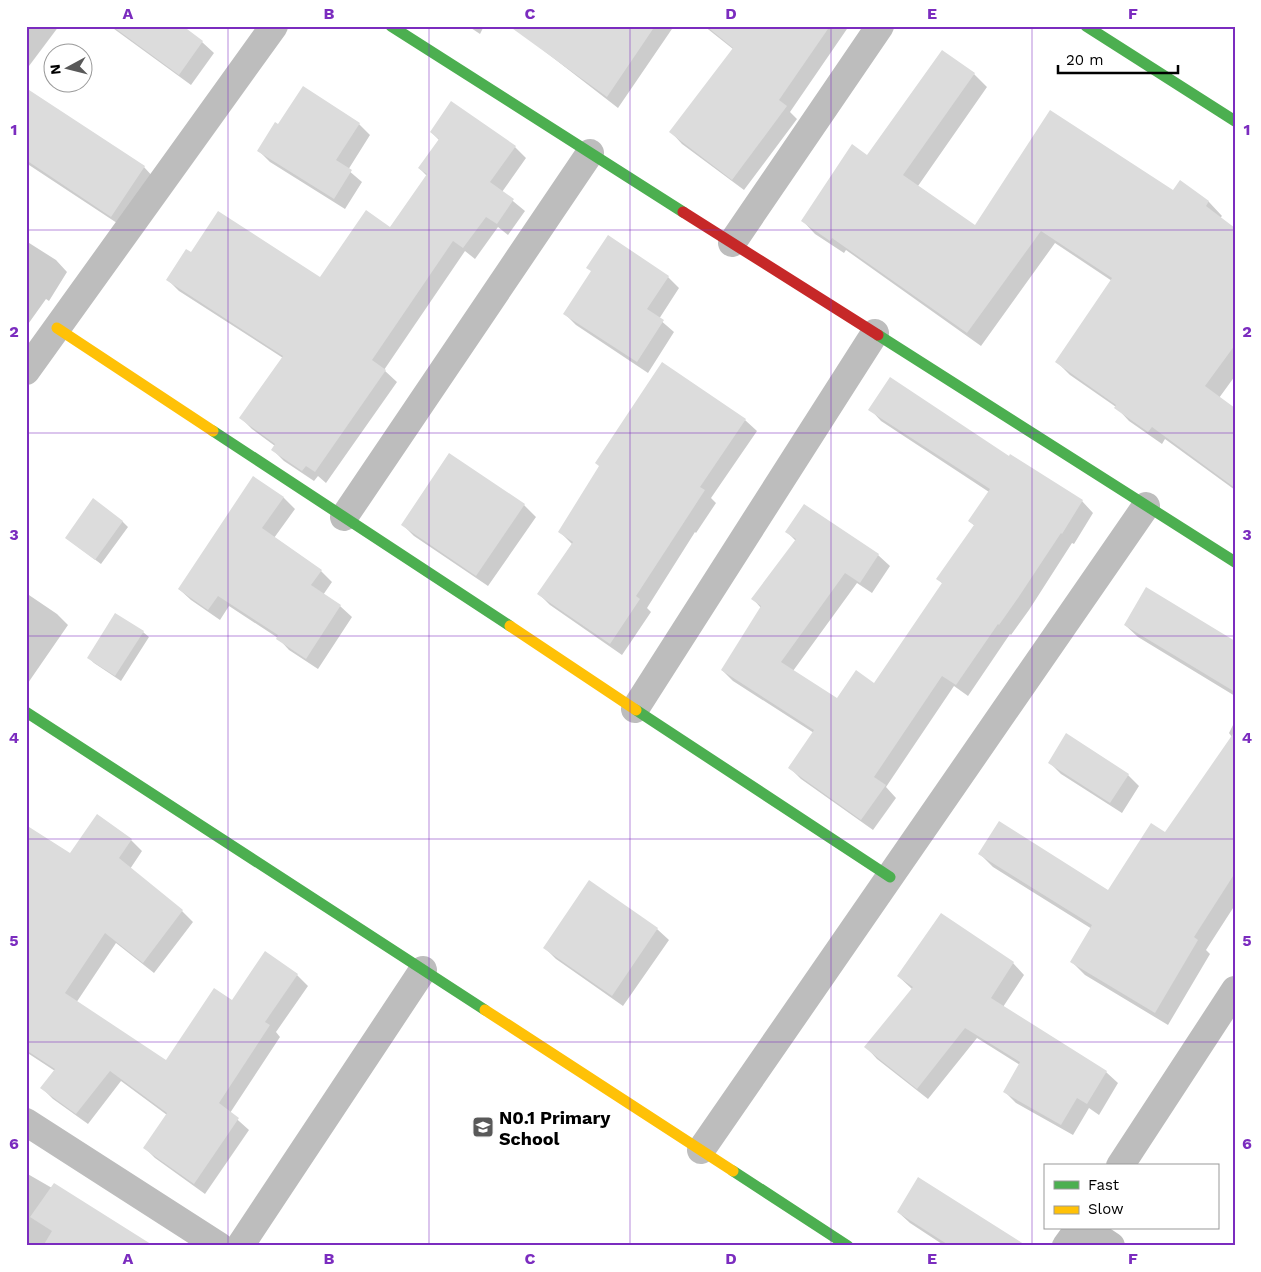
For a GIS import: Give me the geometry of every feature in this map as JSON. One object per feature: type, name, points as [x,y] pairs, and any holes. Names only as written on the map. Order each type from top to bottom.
[{"type":"street","points":[[26,371],[274,26]]},
{"type":"street","points":[[391,26],[1235,562]]},
{"type":"street","points":[[732,243],[880,26]]},
{"type":"street","points":[[1086,26],[1235,122]]},
{"type":"street","points":[[344,517],[590,153]]},
{"type":"street","points":[[57,328],[890,877]]},
{"type":"street","points":[[635,709],[875,333]]},
{"type":"street","points":[[701,1150],[1146,506]]},
{"type":"street","points":[[26,712],[848,1246]]},
{"type":"street","points":[[240,1246],[423,970]]},
{"type":"street","points":[[1121,1164],[1235,990]]},
{"type":"street","points":[[26,1122],[219,1246]]},
{"type":"street","points":[[1066,1246],[1078,1230]]},
{"type":"street","points":[[1087,1230],[1111,1246]]},
{"type":"building","points":[[112,26],[183,26],[203,41],[179,75]]},
{"type":"building","points":[[509,26],[655,26],[607,97]]},
{"type":"building","points":[[706,26],[830,26],[779,100],[787,106],[732,180],[669,132],[733,48]]},
{"type":"building","points":[[942,50],[975,73],[903,175],[975,225],[1050,110],[1173,190],[1180,180],[1209,201],[1206,206],[1235,228],[1235,345],[1205,386],[1235,408],[1235,488],[1152,427],[1148,432],[1114,408],[1116,405],[1055,362],[1112,278],[1041,231],[967,333],[832,238],[830,241],[801,221],[852,144],[867,155]]},
{"type":"building","points":[[303,86],[360,123],[336,160],[352,170],[334,199],[257,151],[275,122],[278,124]]},
{"type":"building","points":[[26,88],[145,166],[111,217],[26,160]]},
{"type":"building","points":[[451,101],[516,146],[490,182],[514,199],[497,224],[486,217],[463,248],[453,241],[372,360],[386,370],[315,472],[306,466],[302,471],[271,450],[275,444],[239,418],[283,356],[166,280],[186,249],[191,252],[218,211],[320,277],[366,210],[390,227],[427,174],[418,168],[439,139],[430,132]]},
{"type":"building","points":[[608,235],[669,276],[647,309],[664,320],[637,362],[563,314],[591,271],[586,268]]},
{"type":"building","points":[[662,362],[746,419],[700,487],[705,490],[636,596],[640,599],[610,644],[537,594],[573,542],[558,532],[599,466],[595,463]]},
{"type":"building","points":[[890,377],[1009,456],[1010,454],[1083,500],[1062,534],[956,685],[942,676],[874,777],[886,785],[861,820],[788,768],[814,730],[721,670],[761,606],[751,599],[796,539],[785,532],[804,504],[879,554],[860,583],[845,573],[781,662],[837,698],[856,670],[874,683],[942,583],[936,579],[974,525],[968,521],[990,489],[868,410]]},
{"type":"building","points":[[449,453],[525,504],[476,576],[401,525]]},
{"type":"building","points":[[253,476],[284,497],[262,528],[322,570],[311,585],[341,605],[306,659],[276,639],[278,635],[218,596],[208,610],[178,589]]},
{"type":"building","points":[[93,498],[123,521],[95,560],[65,538]]},
{"type":"building","points":[[1146,587],[1235,641],[1235,692],[1124,625]]},
{"type":"building","points":[[115,613],[144,631],[115,676],[87,658]]},
{"type":"building","points":[[1235,731],[1235,873],[1194,937],[1198,940],[1155,1013],[1070,962],[1092,925],[978,854],[999,821],[1108,890],[1151,823],[1165,832]]},
{"type":"building","points":[[1066,733],[1129,774],[1110,803],[1048,763]]},
{"type":"building","points":[[97,814],[132,839],[119,858],[183,910],[143,963],[105,933],[65,993],[166,1060],[214,988],[232,1000],[265,951],[298,974],[265,1022],[270,1025],[219,1103],[239,1118],[194,1184],[143,1148],[167,1113],[110,1071],[76,1114],[40,1088],[55,1069],[26,1050],[26,825],[70,853]]},
{"type":"building","points":[[589,880],[658,928],[612,996],[543,948]]},
{"type":"building","points":[[941,913],[1014,962],[991,998],[1107,1071],[1087,1104],[1077,1098],[1061,1125],[1003,1092],[1020,1062],[965,1028],[917,1089],[864,1047],[913,987],[897,976]]},
{"type":"building","points":[[918,1177],[1027,1246],[950,1246],[897,1212]]},
{"type":"building","points":[[54,1183],[154,1246],[43,1246],[52,1231],[30,1217]]},
{"type":"traffic: fast","points":[[391,26],[683,212]]},
{"type":"traffic: fast","points":[[1086,26],[1235,121]]},
{"type":"traffic: fast","points":[[878,335],[1235,562]]},
{"type":"traffic: fast","points":[[213,431],[510,626]]},
{"type":"traffic: fast","points":[[636,710],[890,877]]},
{"type":"traffic: fast","points":[[26,712],[485,1010]]},
{"type":"traffic: fast","points":[[733,1171],[848,1246]]},
{"type":"traffic: slow","points":[[57,328],[213,431]]},
{"type":"traffic: slow","points":[[510,626],[636,710]]},
{"type":"traffic: slow","points":[[485,1010],[733,1171]]},
{"type":"traffic: jam","points":[[683,212],[878,335]]},
{"type":"place","name":"N0.1 Primary School","points":[[483,1127]]}]
